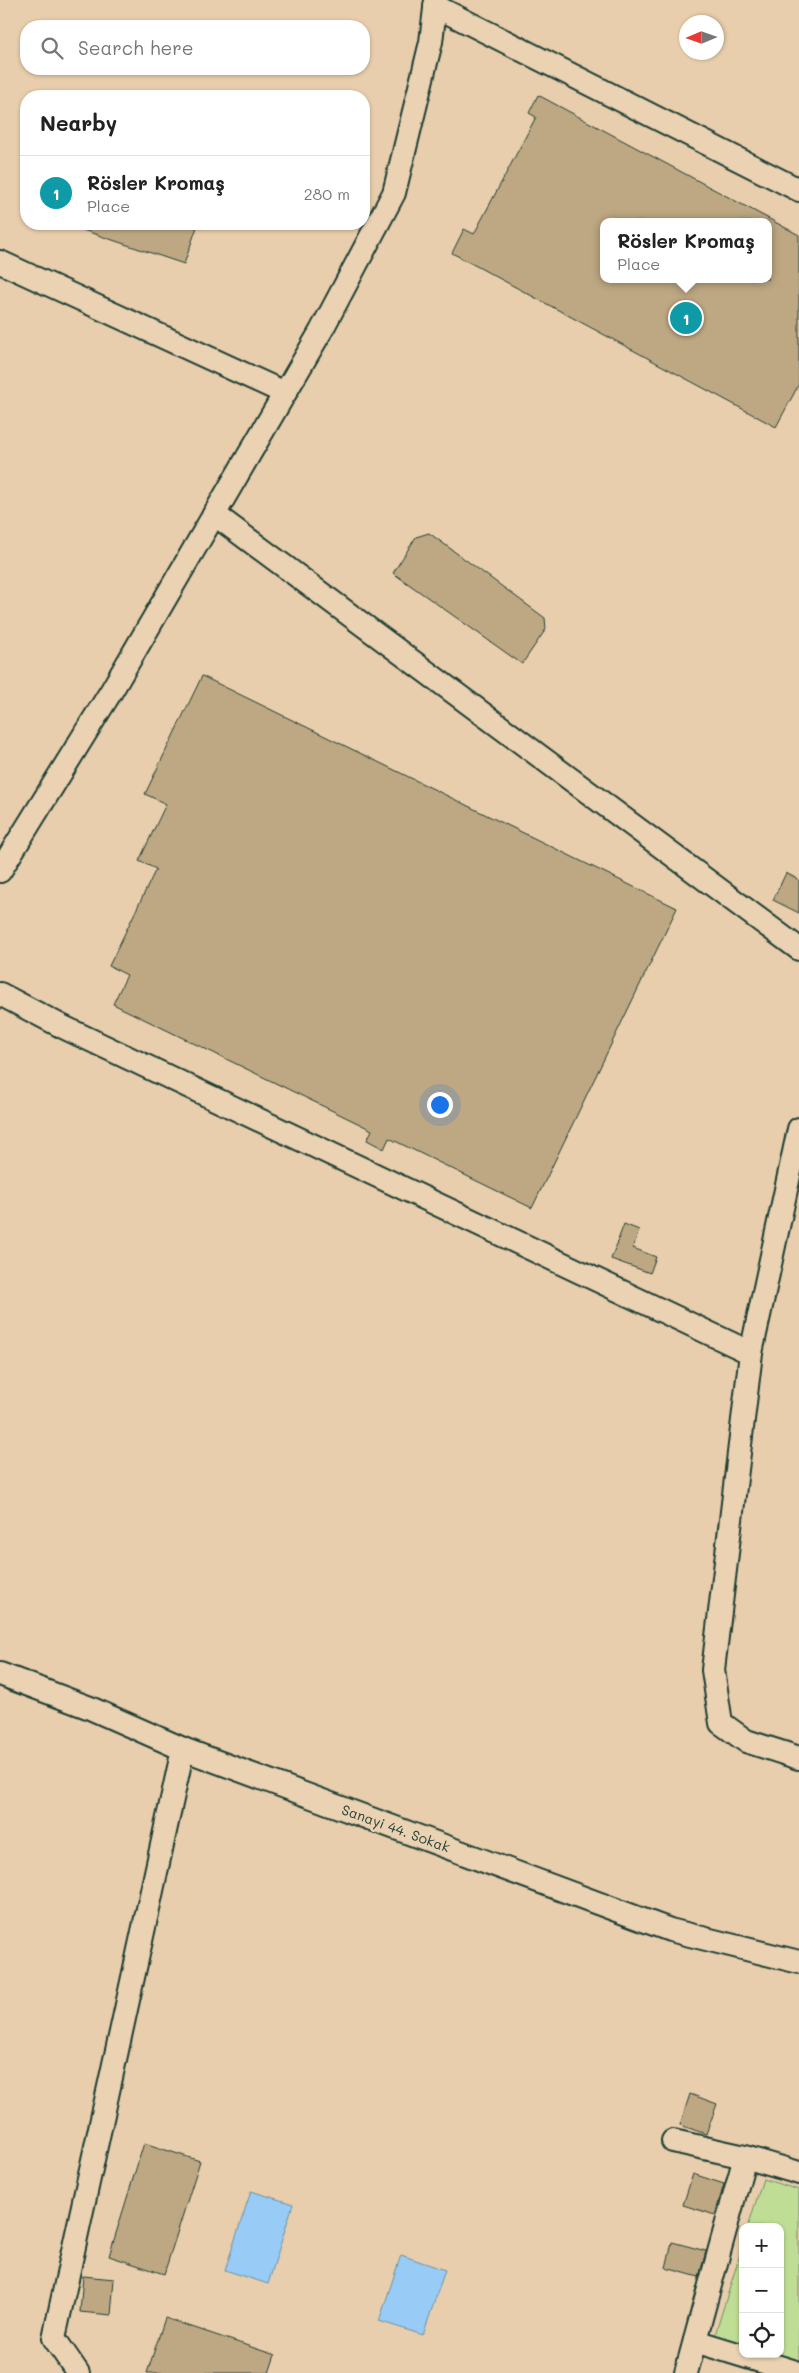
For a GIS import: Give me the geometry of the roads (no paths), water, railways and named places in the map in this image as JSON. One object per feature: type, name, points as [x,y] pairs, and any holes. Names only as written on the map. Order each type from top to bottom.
[{"type":"street","points":[[0,871],[112,690],[321,332],[394,193],[431,42],[435,3],[799,190]]},
{"type":"street","points":[[0,262],[285,393]]},
{"type":"street","points":[[214,514],[799,949]]},
{"type":"street","points":[[0,995],[70,1031],[751,1353]]},
{"type":"street","points":[[799,1129],[751,1353],[713,1670],[721,1723],[746,1741],[799,1758]]},
{"type":"street","name":"Sanayi 44. Sokak","points":[[0,1674],[90,1708],[184,1749],[670,1930],[799,1962]]},
{"type":"street","points":[[78,2373],[54,2338],[184,1749]]},
{"type":"street","points":[[673,2141],[745,2157],[799,2173]]},
{"type":"street","points":[[686,2373],[745,2157]]},
{"type":"street","points":[[695,2341],[799,2372]]},
{"type":"water","points":[[251,2191],[293,2204],[268,2284],[225,2270]]},
{"type":"water","points":[[401,2255],[445,2270],[423,2335],[379,2321]]},
{"type":"place","name":"Rösler Kromaş","points":[[686,318]]}]
